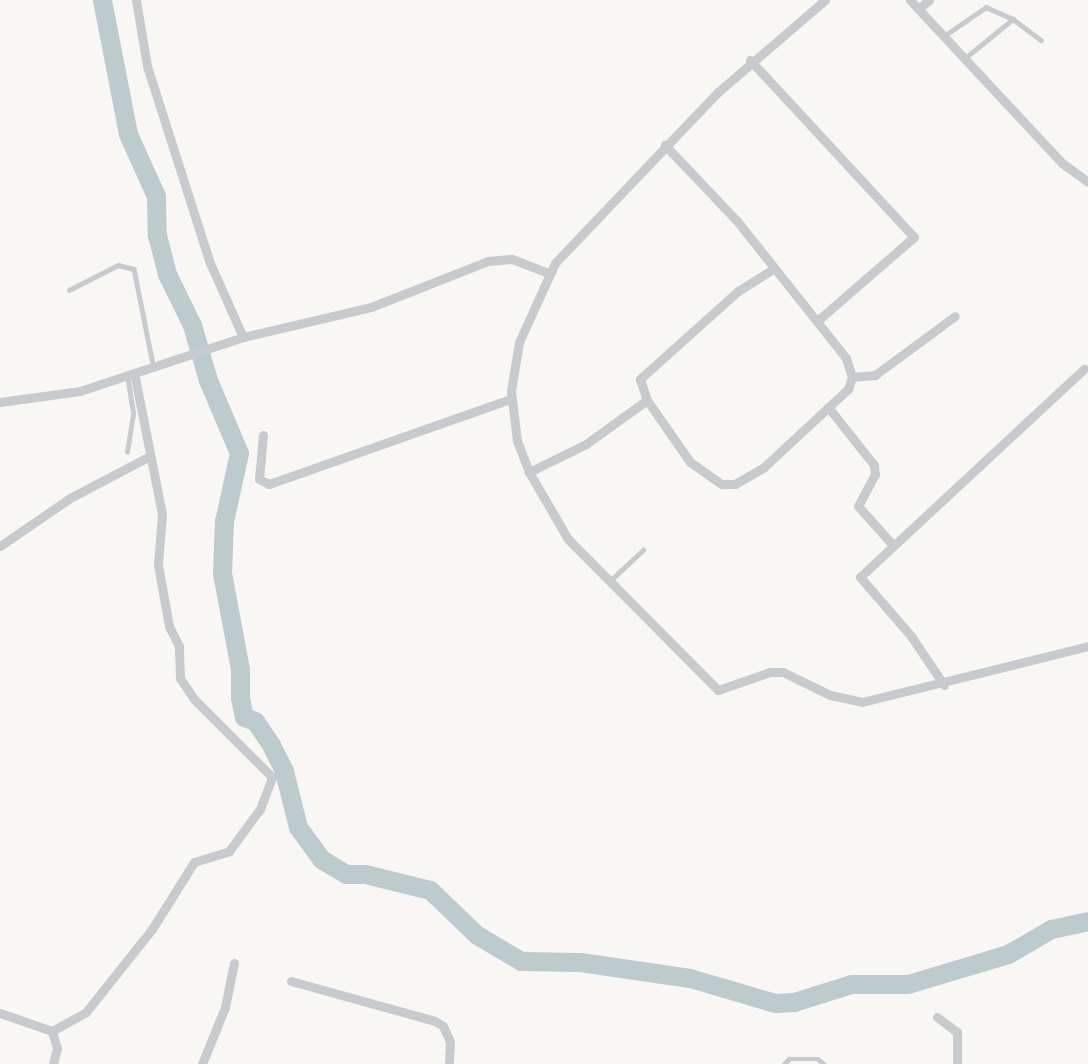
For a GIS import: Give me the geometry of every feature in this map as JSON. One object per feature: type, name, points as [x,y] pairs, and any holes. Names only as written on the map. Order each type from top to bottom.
[{"type":"street","points":[[136,0],[147,66],[210,263],[243,337]]},
{"type":"street","points":[[825,0],[750,60],[665,145],[549,273],[519,342],[511,399],[517,441],[529,472],[563,533],[718,690],[770,672],[783,672],[855,702],[944,685],[1088,646]]},
{"type":"street","points":[[910,0],[1062,163],[1088,182]]},
{"type":"street","points":[[918,9],[929,0]]},
{"type":"street","points":[[750,60],[914,237],[817,321]]},
{"type":"street","points":[[665,145],[737,221],[846,358],[852,377],[848,389],[747,480],[722,484],[676,447],[647,400],[640,379],[738,290],[774,269]]},
{"type":"street","points":[[0,402],[63,395],[243,337],[371,307],[488,261],[512,259],[549,273]]},
{"type":"street","points":[[852,377],[875,375],[955,316]]},
{"type":"street","points":[[944,685],[911,636],[860,577],[892,544],[1087,371]]},
{"type":"street","points":[[0,1013],[52,1031],[86,1012],[152,929],[194,862],[202,856],[229,851],[260,809],[272,777],[194,699],[180,678],[179,646],[166,614],[158,565],[163,519],[130,374]]},
{"type":"street","points":[[262,435],[259,479],[269,484],[511,399]]},
{"type":"street","points":[[529,472],[613,428],[647,400]]},
{"type":"street","points":[[828,407],[874,464],[875,474],[858,506],[892,544]]},
{"type":"street","points":[[0,545],[70,498],[148,457]]},
{"type":"street","points":[[202,1064],[225,1007],[234,963]]},
{"type":"street","points":[[291,981],[435,1021],[450,1042],[449,1064]]},
{"type":"street","points":[[937,1017],[957,1032],[957,1064]]},
{"type":"street","points":[[52,1031],[57,1048],[53,1064]]},
{"type":"lane","points":[[943,36],[986,7],[1013,19],[1041,40]]},
{"type":"lane","points":[[965,58],[1013,19]]},
{"type":"lane","points":[[69,290],[118,265],[134,269],[153,364]]},
{"type":"lane","points":[[127,452],[133,418],[130,374]]},
{"type":"lane","points":[[611,580],[643,550]]},
{"type":"lane","points":[[783,1064],[789,1059],[808,1059],[824,1064]]},
{"type":"waterway","points":[[102,0],[128,134],[156,196],[157,235],[167,274],[192,325],[208,380],[239,453],[224,521],[222,573],[240,669],[240,698],[244,717],[255,721],[271,745],[284,771],[298,827],[321,859],[346,874],[365,874],[430,890],[477,935],[521,961],[580,962],[690,978],[775,1003],[794,1002],[851,984],[908,984],[1008,954],[1051,929],[1088,921]]}]
